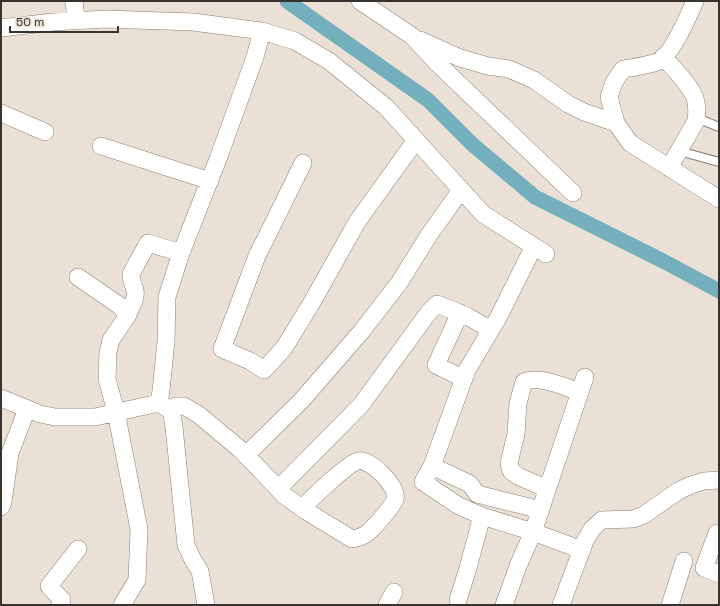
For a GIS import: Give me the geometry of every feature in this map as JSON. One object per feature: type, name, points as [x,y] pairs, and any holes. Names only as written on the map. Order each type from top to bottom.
[{"type":"street","points":[[74,1],[76,20]]},
{"type":"street","points":[[360,1],[412,36],[460,58],[488,66],[509,69],[534,80],[568,104],[584,112],[616,123]]},
{"type":"street","points":[[695,1],[668,53],[658,62],[623,69],[614,82],[609,97],[616,123],[630,143],[719,199]]},
{"type":"street","points":[[1,28],[106,18],[193,22],[262,31],[295,41],[329,62],[386,107],[482,214],[540,250],[467,370],[432,466],[423,482],[459,506],[482,516],[533,532],[582,550]]},
{"type":"street","points":[[206,605],[200,571],[186,544],[174,427],[165,407],[161,391],[166,341],[167,297],[181,253],[210,181],[262,31]]},
{"type":"street","points":[[412,36],[436,62],[573,193]]},
{"type":"street","points":[[663,57],[676,71],[696,101],[696,121],[669,168]]},
{"type":"street","points":[[1,113],[46,132]]},
{"type":"street","points":[[303,163],[257,256],[222,349],[250,361],[264,370],[284,348],[311,304],[357,222],[416,140]]},
{"type":"street","points":[[101,146],[210,181]]},
{"type":"street","points":[[246,455],[301,401],[361,332],[399,283],[429,235],[461,190]]},
{"type":"street","points":[[122,605],[137,580],[139,529],[116,412],[107,379],[108,352],[111,340],[128,316],[135,296],[131,274],[148,243],[181,253]]},
{"type":"street","points":[[78,277],[120,306],[128,316]]},
{"type":"street","points":[[278,489],[361,405],[429,312],[437,304],[491,330]]},
{"type":"street","points":[[460,314],[436,365],[464,379]]},
{"type":"street","points":[[504,605],[541,510],[582,385],[530,380],[524,382],[518,403],[516,434],[509,463],[511,471],[518,476],[547,489]]},
{"type":"street","points":[[1,398],[40,414],[55,417],[95,416],[152,406],[184,406],[220,431],[246,455],[285,496],[302,508],[352,539],[366,534],[380,520],[395,500],[395,492],[390,482],[374,467],[364,461],[358,461],[343,471],[302,508]]},
{"type":"street","points":[[1,507],[10,453],[27,409]]},
{"type":"street","points":[[432,466],[470,484],[477,494],[541,510]]},
{"type":"street","points":[[561,605],[582,550],[592,529],[602,520],[632,519],[644,515],[678,491],[704,481],[719,480]]},
{"type":"street","points":[[458,600],[482,516]]},
{"type":"street","points":[[719,534],[717,533],[704,568],[719,574]]},
{"type":"street","points":[[60,605],[62,600],[49,586],[78,549]]},
{"type":"street","points":[[670,605],[684,561]]},
{"type":"lane","points":[[696,118],[719,127]]},
{"type":"lane","points":[[679,151],[719,162]]},
{"type":"waterway","points":[[287,1],[428,100],[472,144],[535,197],[665,262],[719,291]]}]
